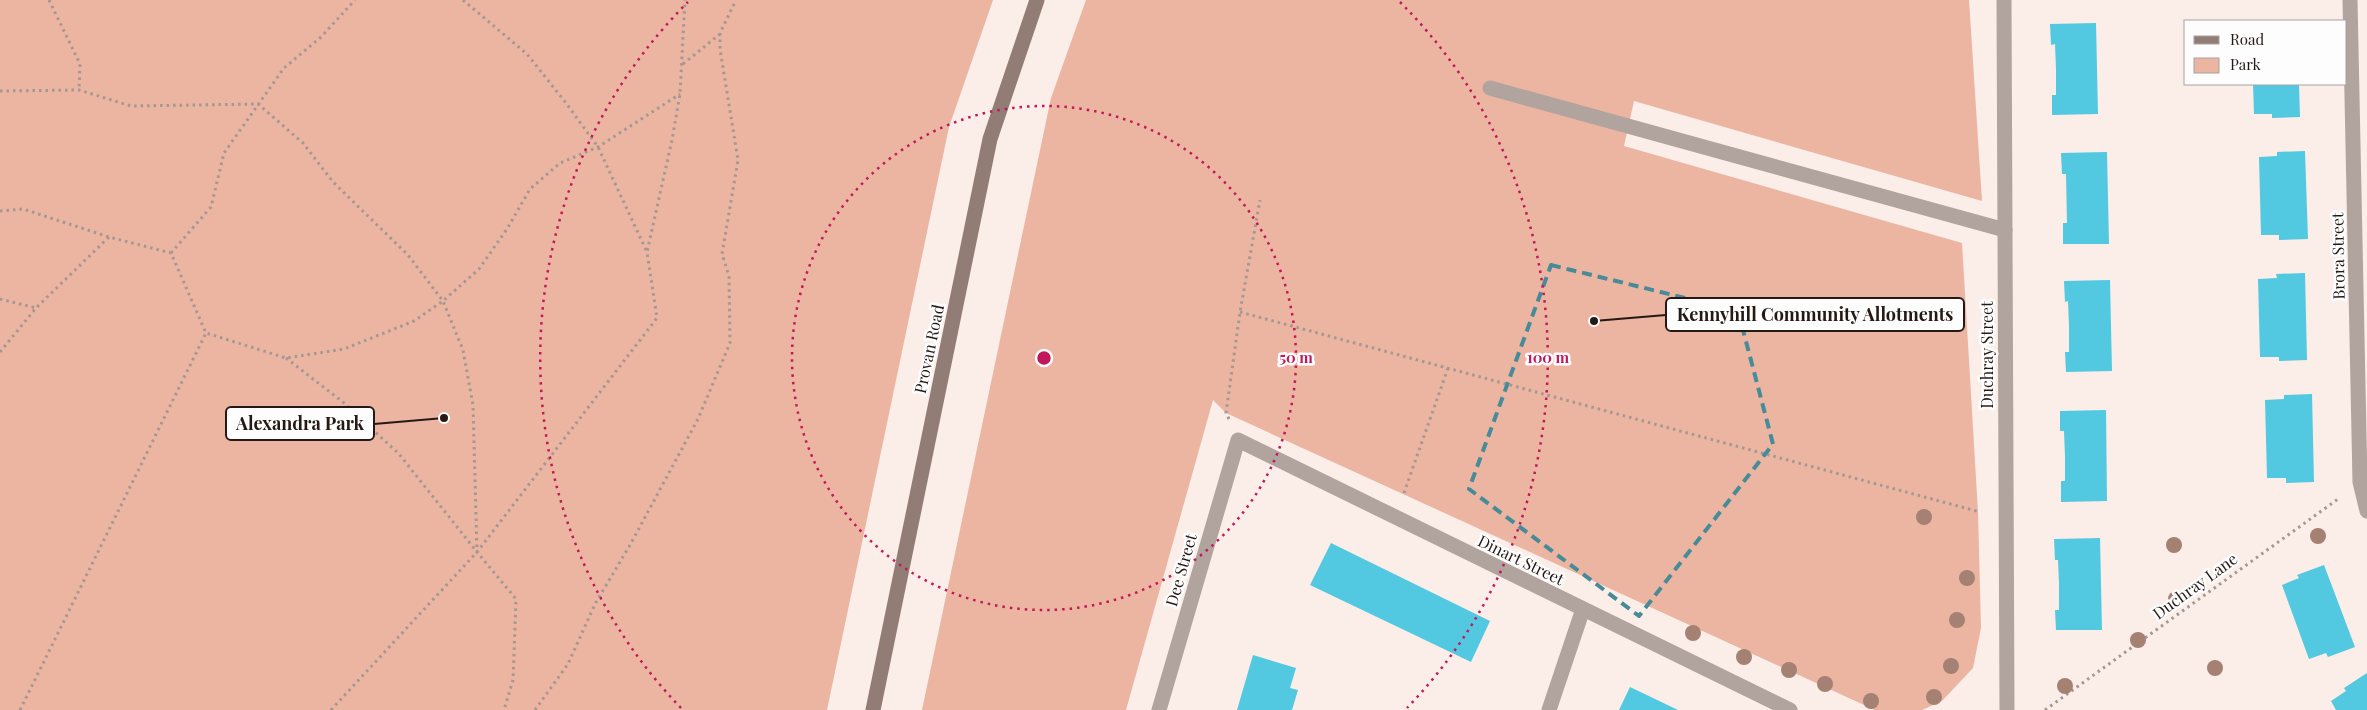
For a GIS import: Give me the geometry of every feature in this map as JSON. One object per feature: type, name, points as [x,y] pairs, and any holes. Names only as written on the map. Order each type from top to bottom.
[{"type":"street","name":"Provan Road","points":[[872,710],[990,139],[1036,0]]},
{"type":"street","name":"Duchray Street","points":[[2004,0],[2007,710]]},
{"type":"street","name":"Brora Street","points":[[2350,0],[2360,482],[2367,511]]},
{"type":"street","points":[[1490,88],[2005,230]]},
{"type":"street","name":"Dinart Street","points":[[1238,440],[1790,710]]},
{"type":"street","name":"Dee Street","points":[[1159,710],[1238,440]]},
{"type":"street","points":[[1549,710],[1582,609]]},
{"type":"path","points":[[49,0],[80,64],[79,90]]},
{"type":"path","points":[[171,253],[212,207],[224,153],[284,68],[321,37],[355,0]]},
{"type":"path","points":[[331,710],[477,552],[657,318],[647,252],[598,147],[527,54],[464,0]]},
{"type":"path","points":[[647,252],[672,140],[680,94],[685,0]]},
{"type":"path","points":[[535,710],[568,664],[595,604],[630,545],[698,419],[730,343],[729,276],[722,254],[738,160],[720,49],[720,34],[736,0]]},
{"type":"path","points":[[683,64],[720,34]]},
{"type":"path","points":[[0,91],[79,90],[131,106],[258,104],[303,144],[333,182],[408,255],[444,301],[463,350],[473,405],[477,552]]},
{"type":"path","points":[[286,358],[344,349],[414,321],[444,301],[479,269],[507,229],[530,189],[560,163],[598,147],[680,94]]},
{"type":"path","points":[[1238,440],[1226,413],[1240,312],[1260,200]]},
{"type":"path","points":[[0,211],[23,209],[108,237],[171,253]]},
{"type":"path","points":[[0,352],[36,308],[108,237]]},
{"type":"path","points":[[171,253],[206,333],[286,358],[344,403],[399,454],[516,599],[513,680],[504,710]]},
{"type":"path","points":[[0,299],[36,308]]},
{"type":"path","points":[[1240,312],[1978,512],[2005,513]]},
{"type":"path","points":[[20,710],[206,333]]},
{"type":"path","points":[[1396,518],[1448,368]]},
{"type":"path","name":"Duchray Lane","points":[[2044,710],[2360,482]]},
{"type":"highlighted area","points":[[1551,265],[1738,311],[1773,444],[1639,616],[1469,489]]},
{"type":"green space","points":[[0,0],[993,0],[949,127],[827,710],[0,710]]},
{"type":"green space","points":[[1086,0],[1969,0],[1982,201],[1634,101],[1624,146],[1962,243],[1978,512],[1981,628],[1973,668],[1942,701],[1922,710],[1875,710],[1226,413],[1213,400],[1126,710],[922,710],[1051,98]]},
{"type":"building","points":[[2096,23],[2098,114],[2052,115],[2052,95],[2056,95],[2056,69],[2055,44],[2051,45],[2050,24]]},
{"type":"building","points":[[2253,85],[2299,85],[2300,117],[2272,118],[2272,114],[2254,114]]},
{"type":"building","points":[[2305,151],[2308,239],[2279,240],[2279,235],[2261,235],[2259,157],[2277,156],[2277,152]]},
{"type":"building","points":[[2107,152],[2109,244],[2063,244],[2063,223],[2067,223],[2066,174],[2062,174],[2061,153]]},
{"type":"building","points":[[2305,273],[2307,360],[2279,361],[2279,357],[2260,357],[2258,279],[2277,278],[2276,274]]},
{"type":"building","points":[[2110,280],[2112,371],[2066,372],[2065,352],[2069,352],[2069,326],[2068,301],[2065,302],[2064,281]]},
{"type":"building","points":[[2312,394],[2314,482],[2286,483],[2286,478],[2267,478],[2265,400],[2284,399],[2284,395]]},
{"type":"building","points":[[2106,410],[2107,501],[2061,502],[2061,481],[2065,481],[2065,456],[2064,431],[2060,431],[2060,411]]},
{"type":"building","points":[[2100,538],[2102,630],[2056,630],[2055,610],[2059,610],[2059,584],[2058,560],[2055,560],[2054,539]]},
{"type":"building","points":[[1331,543],[1490,621],[1471,662],[1310,585]]},
{"type":"building","points":[[2324,565],[2355,647],[2328,657],[2326,653],[2309,659],[2282,585],[2299,578],[2297,575]]},
{"type":"building","points":[[1253,655],[1296,668],[1290,688],[1298,690],[1292,710],[1237,710]]},
{"type":"building","points":[[2367,673],[2367,710],[2336,710],[2331,701],[2346,691],[2344,688]]},
{"type":"building","points":[[1630,687],[1678,710],[1619,710]]},
{"type":"place","name":"Kennyhill Community Allotments","points":[[1594,321]]},
{"type":"place","name":"Alexandra Park","points":[[444,418]]}]
